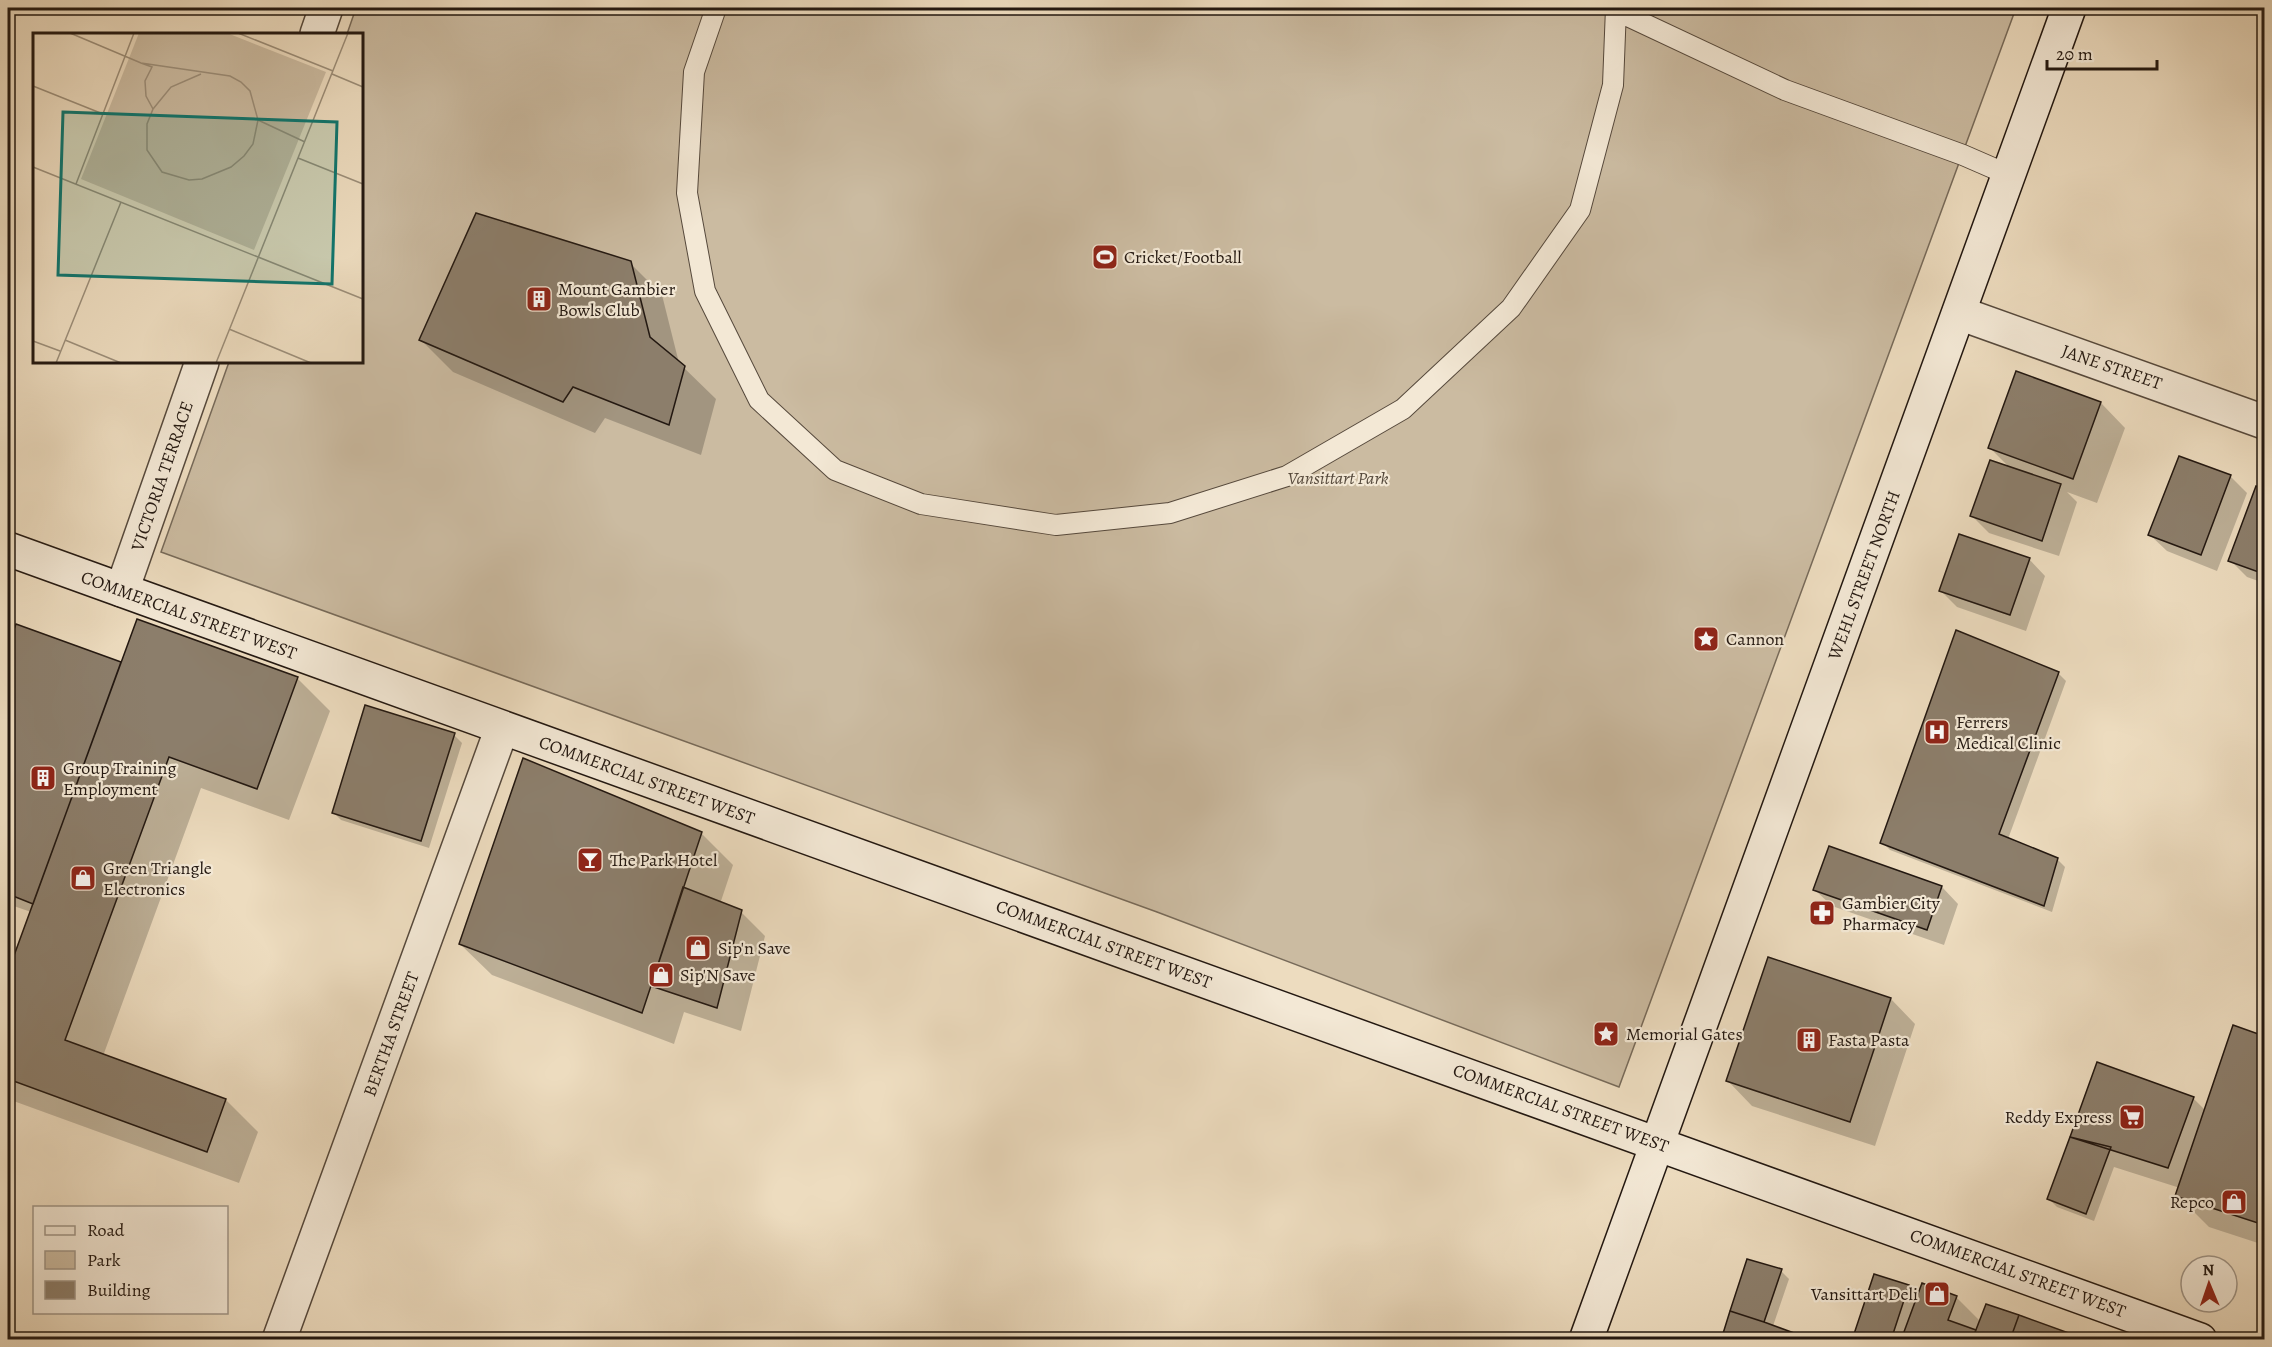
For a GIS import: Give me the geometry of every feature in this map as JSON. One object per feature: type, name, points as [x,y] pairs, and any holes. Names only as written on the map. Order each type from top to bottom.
[{"type":"street","points":[[317,33],[326,8]]},
{"type":"street","name":"WEHL STREET NORTH","points":[[1586,1340],[2069,8]]},
{"type":"street","name":"JANE STREET","points":[[1959,313],[2265,422]]},
{"type":"street","name":"VICTORIA TERRACE","points":[[122,590],[202,363]]},
{"type":"street","name":"COMMERCIAL STREET WEST","points":[[8,549],[2200,1340]]},
{"type":"street","name":"BERTHA STREET","points":[[279,1340],[502,728]]},
{"type":"lane","points":[[716,8],[694,72],[687,193],[705,291],[759,400],[835,470],[921,504],[1056,525],[1170,513],[1287,476],[1403,409],[1511,308],[1580,210],[1613,86],[1617,9],[1785,90],[2009,175]]},
{"type":"green space","name":"Vansittart Park","points":[[356,8],[2016,8],[1619,1087],[1157,912],[161,552],[229,363],[363,363],[363,33],[347,33]]},
{"type":"building","name":"Mount Gambier Bowls Club","points":[[476,213],[631,261],[650,337],[685,366],[669,425],[573,387],[563,402],[419,340]]},
{"type":"building","points":[[2016,371],[2101,402],[2073,479],[1988,448]]},
{"type":"building","points":[[2179,456],[2231,475],[2201,555],[2148,535]]},
{"type":"building","points":[[1990,460],[2061,484],[2042,541],[1970,516]]},
{"type":"building","points":[[2256,486],[2264,489],[2264,574],[2228,561]]},
{"type":"building","points":[[1959,534],[2030,558],[2010,615],[1939,591]]},
{"type":"building","name":"Green Triangle Electronics","points":[[137,619],[298,677],[257,789],[169,757],[65,1040],[226,1099],[207,1152],[8,1079],[8,972]]},
{"type":"building","name":"Group Training Employment","points":[[16,624],[121,662],[33,904],[8,894],[8,646]]},
{"type":"building","name":"Ferrers Medical Clinic","points":[[1956,630],[2059,672],[1999,834],[2058,858],[2044,906],[1880,843]]},
{"type":"building","points":[[365,705],[455,733],[421,841],[332,813]]},
{"type":"building","name":"The Park Hotel","points":[[523,758],[702,832],[642,1013],[459,944]]},
{"type":"building","points":[[1829,846],[1942,886],[1927,930],[1813,890]]},
{"type":"building","name":"Sip'n Save","points":[[683,887],[742,910],[717,1008],[651,986]]},
{"type":"building","name":"Fasta Pasta","points":[[1768,957],[1891,998],[1850,1122],[1726,1081]]},
{"type":"building","points":[[2233,1025],[2264,1036],[2264,1225],[2175,1196]]},
{"type":"building","name":"Reddy Express","points":[[2097,1062],[2194,1097],[2168,1168],[2070,1137]]},
{"type":"building","points":[[2070,1137],[2111,1147],[2086,1214],[2047,1199]]},
{"type":"building","points":[[1747,1259],[1782,1269],[1764,1322],[1730,1311]]},
{"type":"building","points":[[1874,1274],[1909,1285],[1891,1340],[1852,1340]]},
{"type":"building","points":[[1922,1283],[1957,1296],[1948,1320],[1976,1330],[1972,1340],[1901,1340]]},
{"type":"building","points":[[1986,1304],[2019,1315],[2010,1340],[1972,1340]]},
{"type":"building","points":[[1730,1311],[1764,1322],[1813,1340],[1721,1340]]},
{"type":"building","points":[[2019,1315],[2088,1340],[2010,1340]]},
{"type":"place","name":"Cricket/Football","points":[[1105,257]]},
{"type":"place","name":"Mount Gambier Bowls Club","points":[[539,299]]},
{"type":"place","name":"Cannon","points":[[1706,639]]},
{"type":"place","name":"Ferrers Medical Clinic","points":[[1937,732]]},
{"type":"place","name":"Group Training Employment","points":[[43,778]]},
{"type":"place","name":"The Park Hotel","points":[[590,860]]},
{"type":"place","name":"Green Triangle Electronics","points":[[83,878]]},
{"type":"place","name":"Gambier City Pharmacy","points":[[1822,913]]},
{"type":"place","name":"Sip'n Save","points":[[698,948]]},
{"type":"place","name":"Sip'N Save","points":[[661,975]]},
{"type":"place","name":"Memorial Gates","points":[[1606,1034]]},
{"type":"place","name":"Fasta Pasta","points":[[1809,1040]]},
{"type":"place","name":"Reddy Express","points":[[2132,1117]]},
{"type":"place","name":"Repco","points":[[2234,1202]]},
{"type":"place","name":"Vansittart Deli","points":[[1937,1294]]}]
